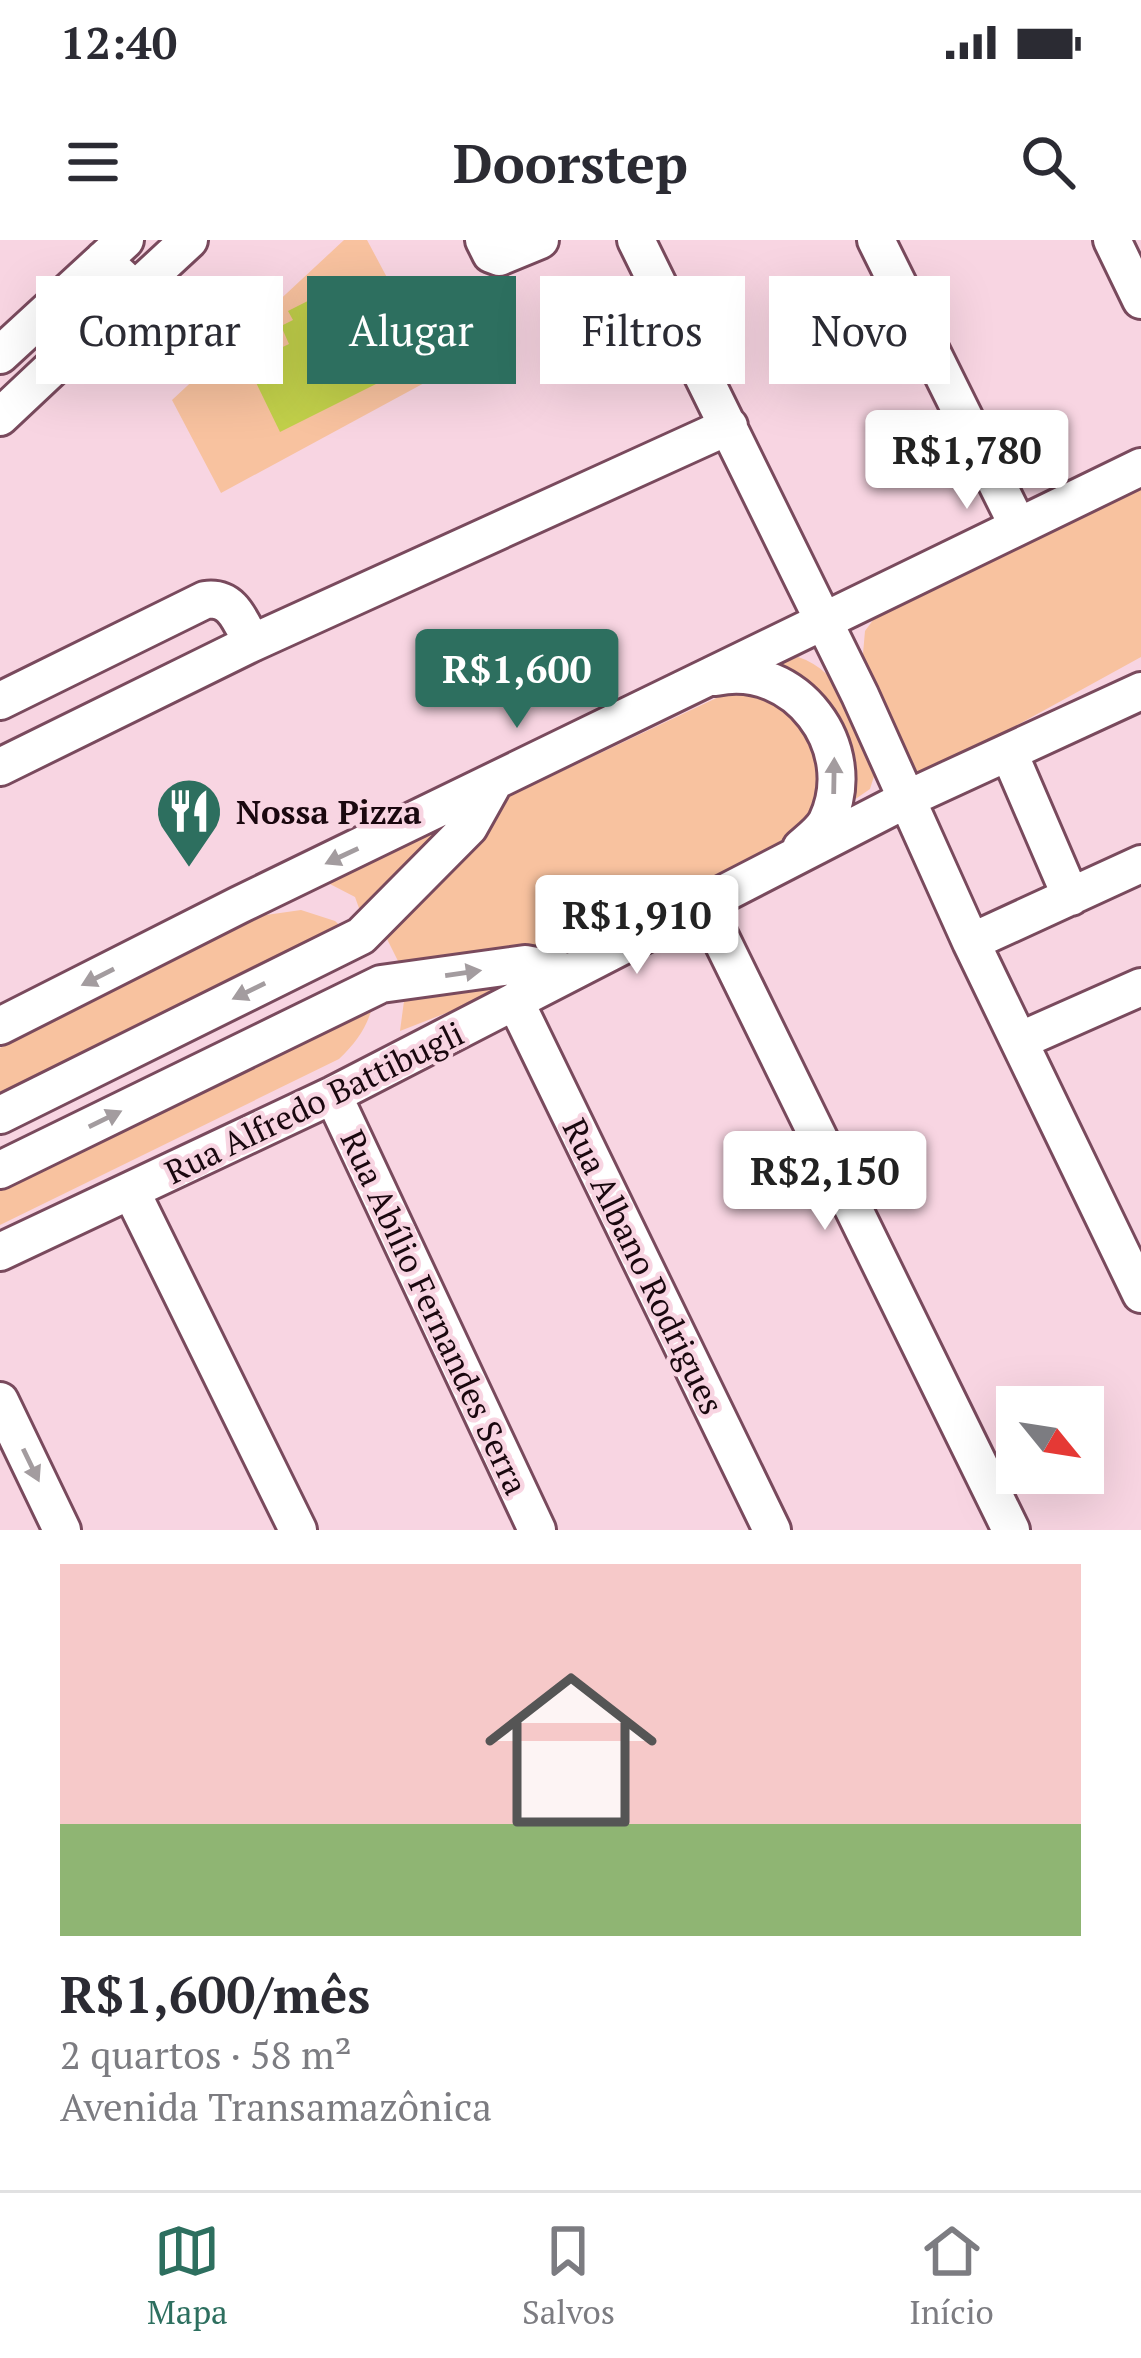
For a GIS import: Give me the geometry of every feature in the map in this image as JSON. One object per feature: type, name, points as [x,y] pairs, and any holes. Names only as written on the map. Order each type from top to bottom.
[{"type":"street","points":[[150,276],[189,240]]},
{"type":"street","points":[[484,240],[491,254],[499,257],[540,240]]},
{"type":"street","points":[[636,240],[826,623],[971,942],[1141,1294]]},
{"type":"street","points":[[876,240],[1018,526]]},
{"type":"street","points":[[1112,240],[1141,300]]},
{"type":"street","points":[[0,355],[114,250]]},
{"type":"street","points":[[0,417],[36,383]]},
{"type":"street","points":[[0,767],[252,643],[729,426]]},
{"type":"street","points":[[0,1026],[1141,467]]},
{"type":"street","points":[[0,701],[205,600],[229,603],[252,643]]},
{"type":"street","points":[[704,680],[740,672],[772,680],[801,698],[823,724],[835,756],[836,790],[826,824],[775,868]]},
{"type":"street","name":"Rua Alfredo Battibugli","points":[[0,1252],[333,1094],[909,798],[1141,691]]},
{"type":"street","points":[[1009,752],[1071,897]]},
{"type":"street","points":[[0,1114],[361,936],[469,827],[493,784]]},
{"type":"street","points":[[971,942],[1141,863]]},
{"type":"street","points":[[704,904],[1011,1530]]},
{"type":"street","points":[[0,1170],[381,984],[525,964],[569,972]]},
{"type":"street","points":[[1019,1041],[1141,986]]},
{"type":"street","name":"Rua Albano Rodrigues","points":[[515,1001],[772,1530]]},
{"type":"street","name":"Rua Abílio Fernandes Serra","points":[[333,1094],[537,1530]]},
{"type":"street","points":[[131,1191],[298,1530]]},
{"type":"street","points":[[0,1401],[62,1530]]},
{"type":"shaded area","points":[[344,240],[367,240],[386,276],[307,276],[307,384],[422,384],[221,493],[172,400],[189,384],[283,384],[283,297]]},
{"type":"shaded area","points":[[307,301],[307,384],[376,384],[280,432],[257,384],[283,384],[283,347],[289,344],[283,325],[293,320],[288,311]]},
{"type":"shaded area","points":[[1141,485],[1141,657],[919,779],[862,665],[865,631],[876,616]]},
{"type":"shaded area","points":[[798,657],[814,664],[838,688],[876,770],[870,789],[838,811],[841,768],[766,669]]},
{"type":"shaded area","points":[[748,683],[768,685],[828,756],[816,825],[566,964],[404,973],[381,927],[495,803]]},
{"type":"shaded area","points":[[469,813],[364,922],[355,897],[328,883]]},
{"type":"shaded area","points":[[301,910],[335,921],[349,934],[0,1105],[0,1048],[259,916]]},
{"type":"shaded area","points":[[549,973],[400,1031],[406,986]]},
{"type":"shaded area","points":[[375,995],[363,1030],[339,1059],[0,1225],[0,1177]]},
{"type":"place","name":"Nossa Pizza","points":[[189,870]]}]
